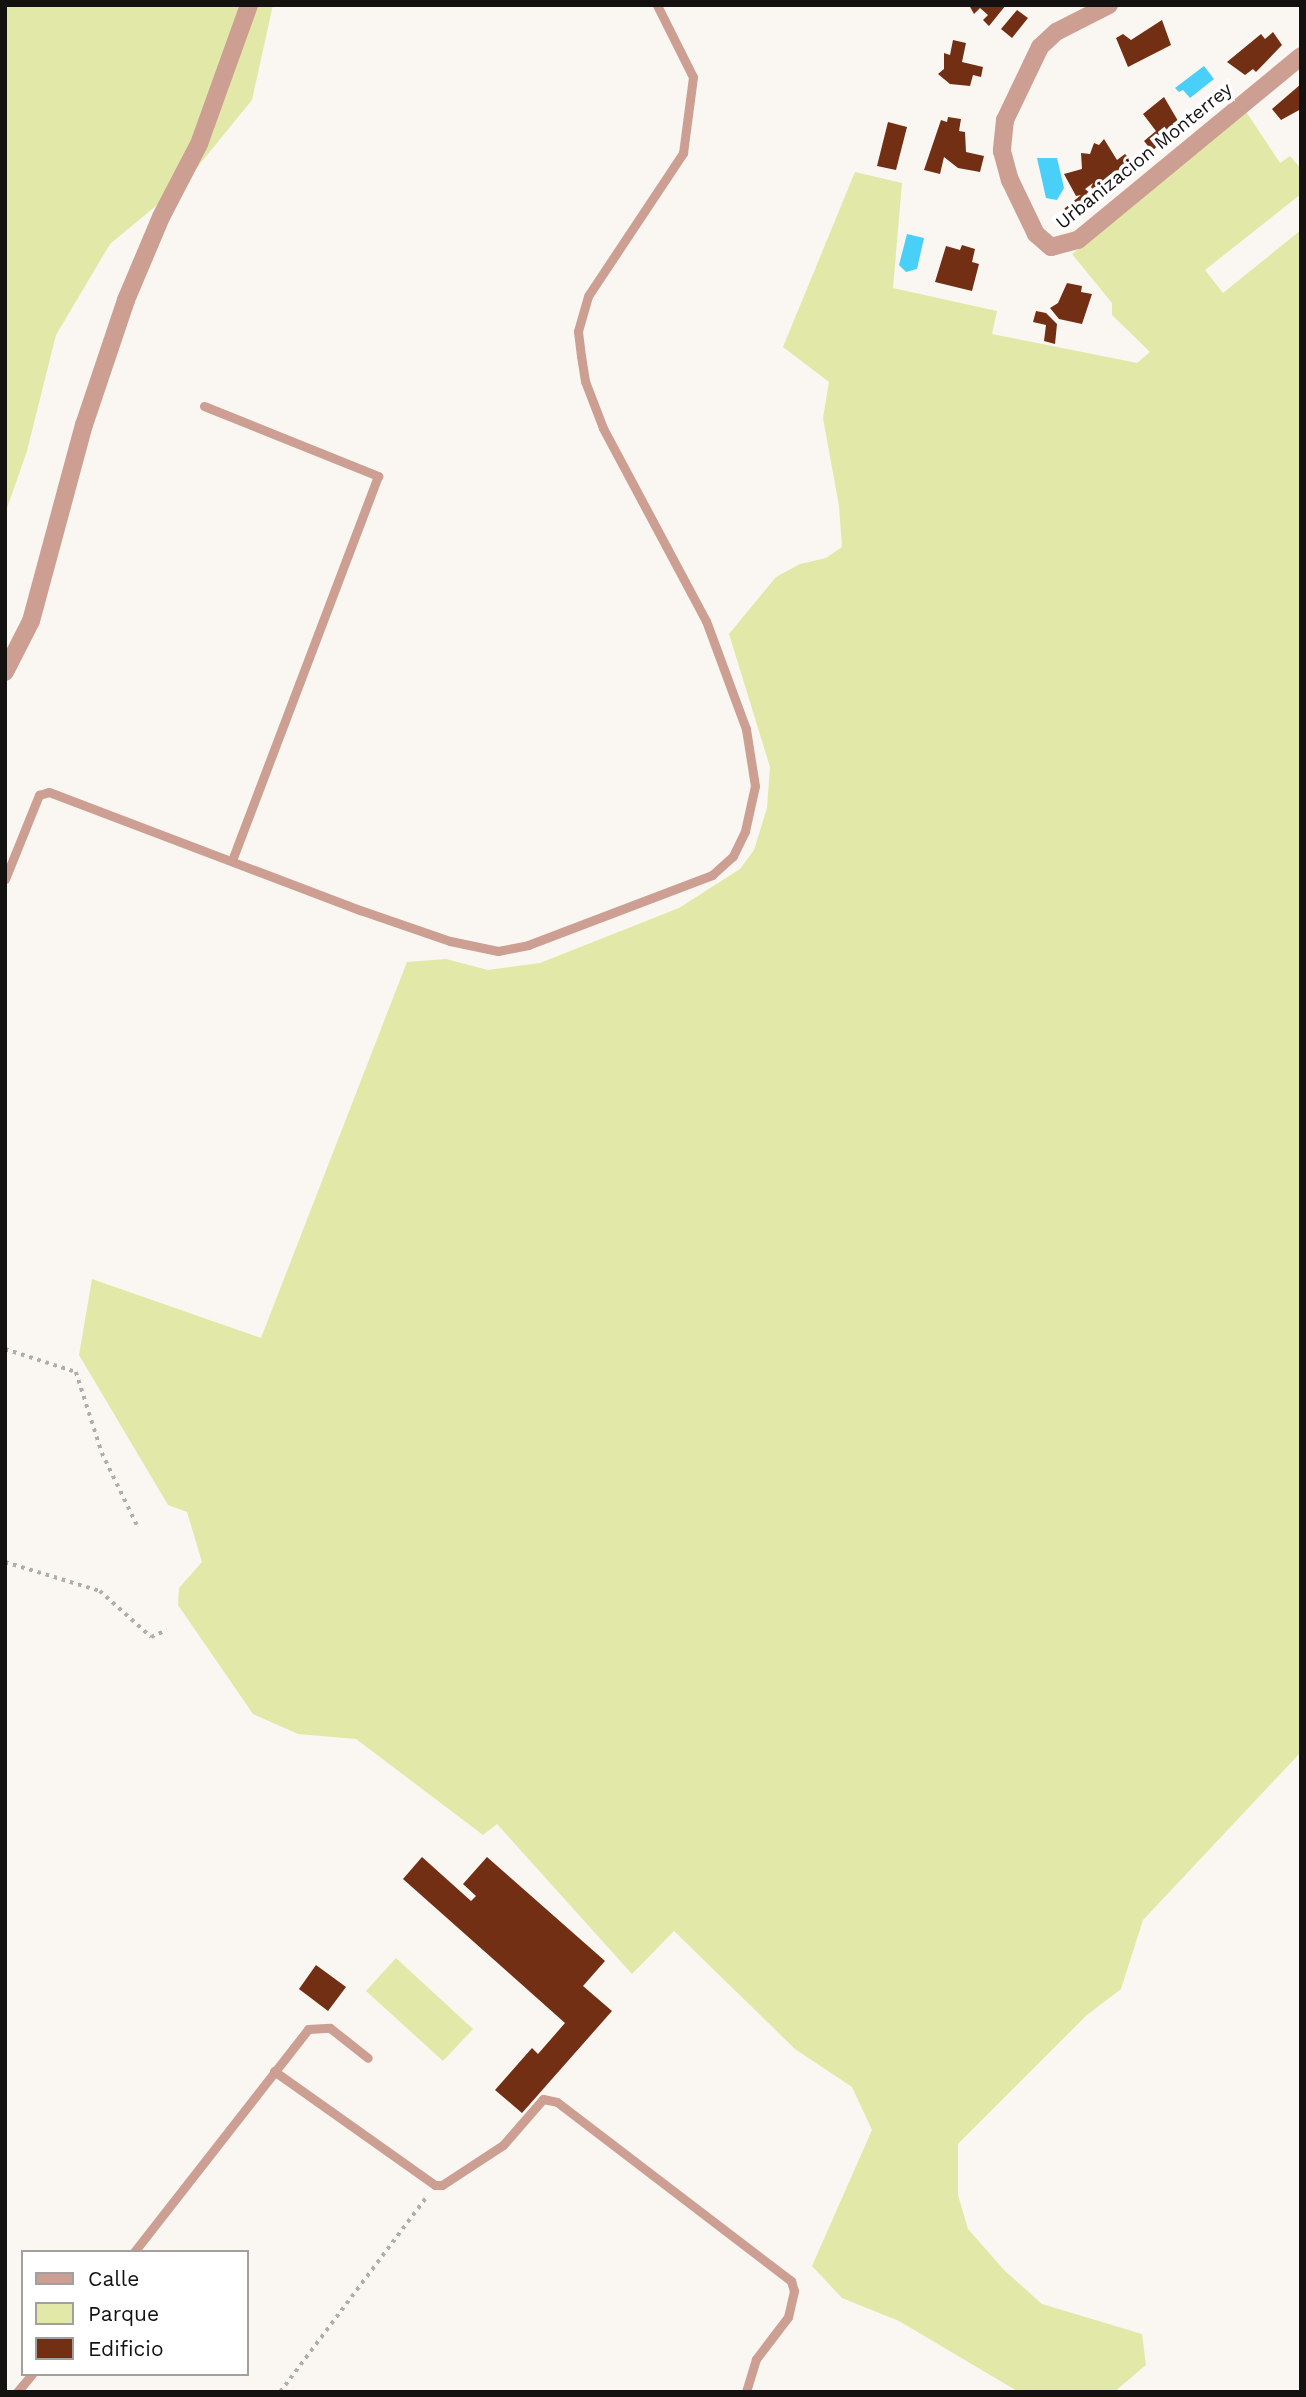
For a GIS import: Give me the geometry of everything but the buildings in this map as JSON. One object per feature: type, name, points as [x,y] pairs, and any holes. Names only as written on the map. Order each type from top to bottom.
[{"type":"street","points":[[5,672],[31,621],[84,425],[126,300],[161,217],[199,144],[249,5]]},
{"type":"street","name":"Urbanizacion Monterrey","points":[[1109,5],[1047,39],[1032,59],[1005,120],[1003,151],[1010,180],[1036,234],[1051,247],[1078,240],[1301,56]]},
{"type":"lane","points":[[5,879],[39,795],[44,791],[450,941],[498,951],[528,945],[712,875],[740,844],[755,786],[746,729],[706,621],[603,428],[585,381],[581,356],[579,331],[588,296],[683,153],[693,77],[657,5]]},
{"type":"lane","points":[[204,406],[378,476],[232,861]]},
{"type":"lane","points":[[136,2250],[274,2071],[315,2025],[337,2032],[368,2058]]},
{"type":"lane","points":[[274,2071],[435,2185],[443,2185],[503,2145],[543,2099],[557,2102],[791,2281],[794,2291],[788,2317],[756,2359],[746,2392]]},
{"type":"lane","points":[[17,2392],[30,2376]]},
{"type":"path","points":[[5,1349],[76,1372],[102,1453],[137,1525]]},
{"type":"path","points":[[5,1562],[100,1591],[151,1637],[167,1630]]},
{"type":"path","points":[[280,2392],[435,2185]]},
{"type":"green space","points":[[5,5],[273,5],[252,100],[186,181],[110,244],[56,335],[27,451],[5,514]]},
{"type":"green space","points":[[1245,110],[1280,163],[1290,156],[1301,169],[1301,194],[1205,270],[1223,293],[1301,230],[1301,1752],[1143,1920],[1121,1989],[1087,2015],[958,2144],[958,2195],[968,2229],[1005,2271],[1042,2304],[1142,2334],[1146,2365],[1114,2392],[1019,2392],[899,2321],[842,2298],[812,2266],[872,2130],[852,2087],[795,2049],[674,1931],[632,1974],[497,1824],[483,1835],[356,1739],[298,1734],[253,1714],[178,1605],[179,1588],[202,1562],[187,1512],[168,1505],[79,1355],[92,1279],[261,1338],[407,962],[446,959],[488,970],[540,963],[679,908],[740,869],[754,850],[767,808],[770,767],[729,634],[776,577],[800,564],[826,558],[842,547],[839,506],[823,418],[829,382],[783,347],[855,172],[902,183],[893,288],[997,311],[992,334],[1137,363],[1150,352],[1112,315],[1112,303],[1072,254]]},
{"type":"green space","points":[[396,1958],[473,2029],[443,2061],[366,1991]]},
{"type":"water","points":[[1204,66],[1214,79],[1190,98],[1183,90],[1179,92],[1175,88]]},
{"type":"water","points":[[1037,158],[1057,158],[1064,188],[1057,200],[1046,198]]},
{"type":"water","points":[[907,234],[924,238],[917,269],[906,272],[899,265]]}]
